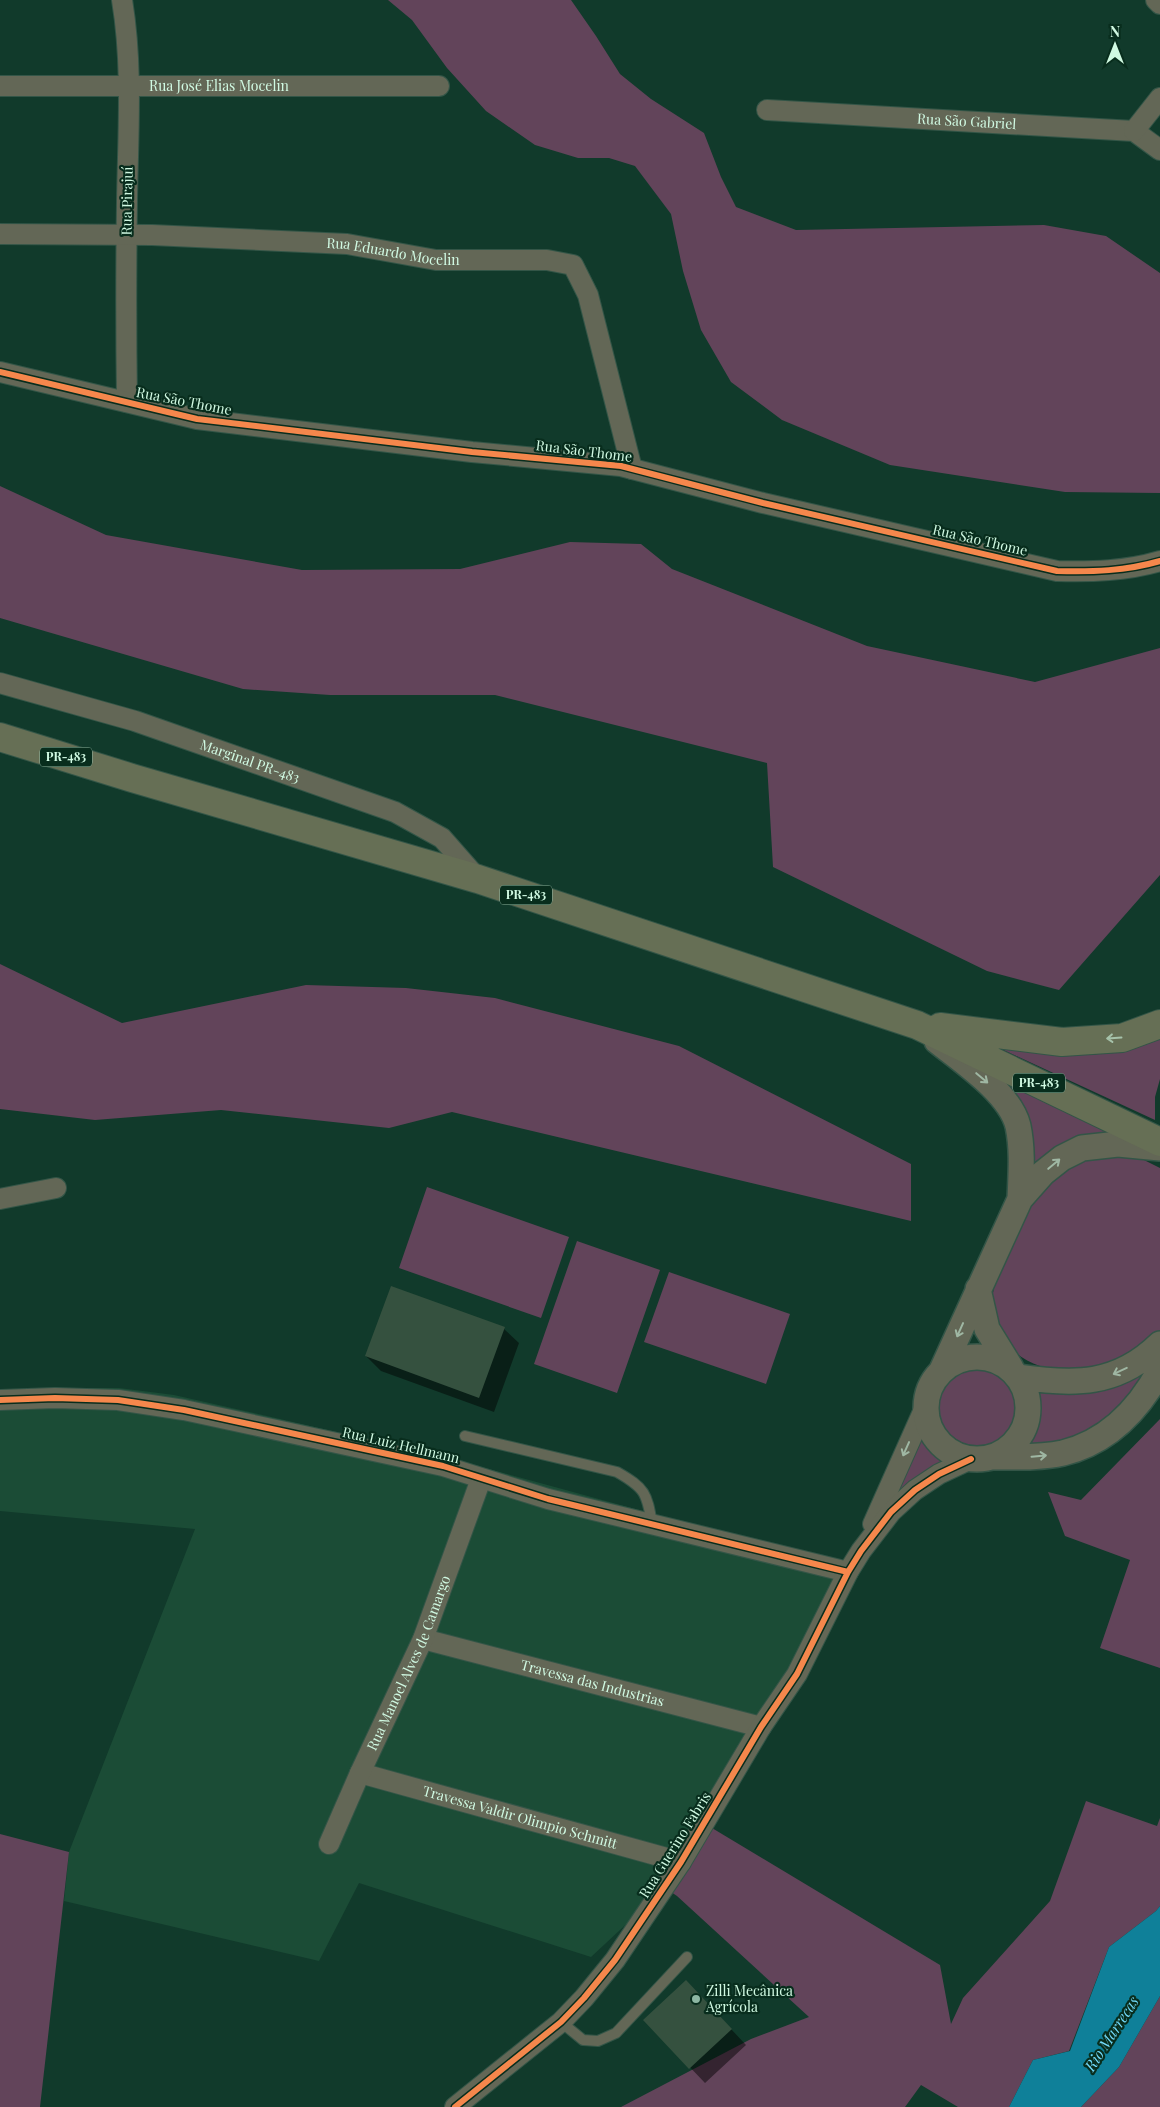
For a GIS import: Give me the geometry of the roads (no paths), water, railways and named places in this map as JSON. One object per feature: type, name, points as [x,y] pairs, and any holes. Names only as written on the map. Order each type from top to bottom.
[{"type":"highway","name":"PR-483","points":[[0,737],[132,778],[478,879],[917,1024],[1160,1142]]},
{"type":"highway","points":[[917,1024],[1062,1042],[1122,1038],[1160,1024]]},
{"type":"street","name":"Rua Pirajuí","points":[[122,0],[126,26],[129,87],[126,235],[127,402]]},
{"type":"street","points":[[1156,0],[1160,4]]},
{"type":"street","name":"Rua José Elias Mocelin","points":[[0,86],[439,86]]},
{"type":"street","points":[[1160,98],[1134,131],[1160,150]]},
{"type":"street","name":"Rua São Gabriel","points":[[768,110],[1134,131]]},
{"type":"street","name":"Rua Eduardo Mocelin","points":[[0,234],[126,235],[347,244],[436,260],[547,260],[573,265],[588,295],[632,469]]},
{"type":"street","name":"Rua São Thome","points":[[0,372],[197,419],[472,452],[621,466],[763,503],[1057,571],[1089,572],[1137,568],[1160,562]]},
{"type":"street","name":"Marginal PR-483","points":[[0,683],[135,721],[394,812],[442,838],[478,879]]},
{"type":"street","points":[[917,1024],[999,1093],[1017,1124],[1022,1156],[1020,1199]]},
{"type":"street","points":[[862,1551],[926,1405],[931,1386],[942,1370],[1020,1199],[1043,1173],[1062,1158],[1082,1148],[1118,1144],[1160,1148]]},
{"type":"street","points":[[0,1198],[56,1188]]},
{"type":"street","points":[[862,1551],[891,1512],[915,1490],[939,1474],[981,1458],[1002,1453],[1012,1446],[1026,1425],[1029,1413],[1029,1400],[1025,1388],[987,1329],[978,1289]]},
{"type":"street","points":[[942,1370],[963,1358],[988,1357],[1015,1373],[1054,1382],[1084,1382],[1100,1379],[1133,1366],[1160,1344]]},
{"type":"street","points":[[926,1405],[926,1417],[931,1430],[938,1441],[958,1456],[981,1458],[1038,1456],[1064,1452],[1094,1442],[1115,1427],[1139,1405],[1160,1370]]},
{"type":"street","name":"Rua Luiz Hellmann","points":[[0,1400],[55,1398],[118,1400],[184,1410],[443,1466],[548,1499],[848,1572]]},
{"type":"street","name":"Rua Manoel Alves de Camargo","points":[[329,1844],[423,1639],[481,1479]]},
{"type":"street","name":"Rua Guerino Fabris","points":[[455,2107],[561,2022],[584,1998],[615,1960],[681,1862],[761,1727],[797,1674],[848,1572],[862,1551]]},
{"type":"street","name":"Travessa das Industrias","points":[[423,1639],[761,1727]]},
{"type":"street","name":"Travessa Valdir Olimpio Schmitt","points":[[360,1773],[681,1862]]},
{"type":"lane","points":[[466,1436],[617,1472],[635,1482],[647,1497],[652,1524]]},
{"type":"lane","points":[[561,2022],[582,2040],[598,2041],[616,2032],[687,1957]]},
{"type":"water","name":"Rio Marrecas","points":[[1160,1906],[1160,1996],[1119,2067],[1081,2107],[1009,2107],[1033,2060],[1070,2051],[1109,1947]]},
{"type":"place","name":"Zilli Mecânica Agrícola","points":[[696,1999]]}]
